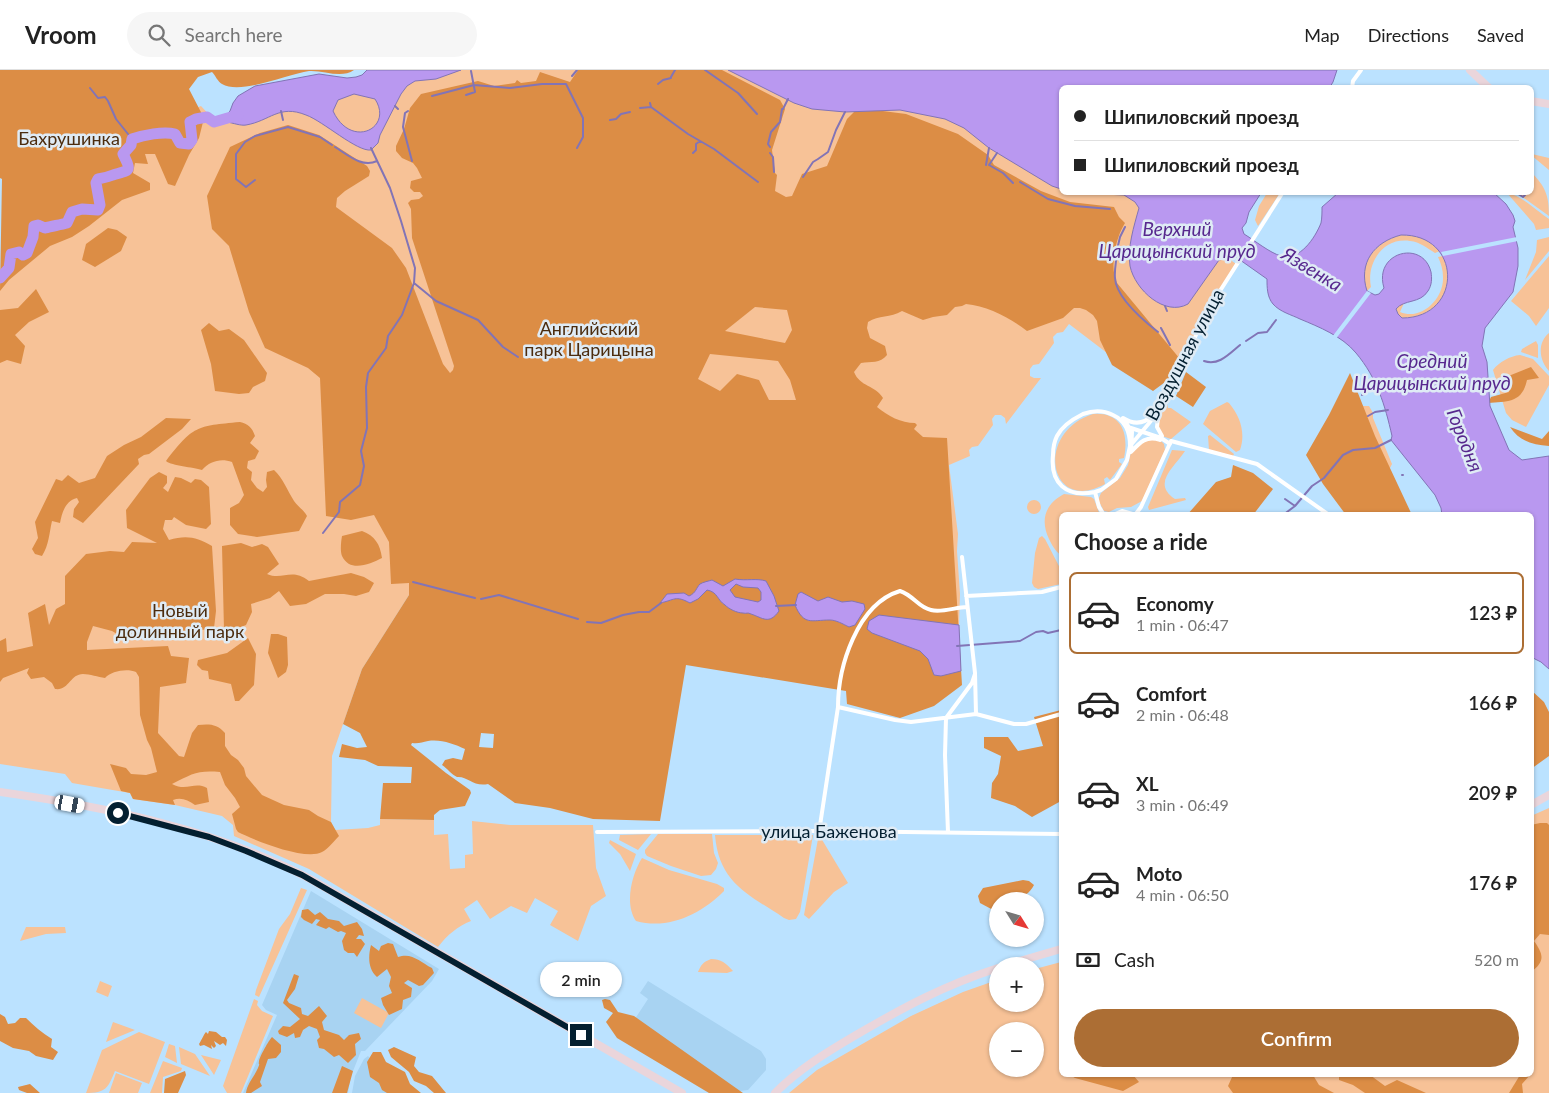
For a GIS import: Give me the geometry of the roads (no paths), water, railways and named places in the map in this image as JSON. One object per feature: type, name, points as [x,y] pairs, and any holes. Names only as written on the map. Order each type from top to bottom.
[{"type":"main road","points":[[1470,70],[1486,85]]},
{"type":"main road","points":[[1534,102],[1549,104]]},
{"type":"main road","points":[[0,792],[132,816],[209,837],[269,860],[312,880],[682,1093]]},
{"type":"main road","points":[[1534,803],[1549,795]]},
{"type":"main road","points":[[1034,957],[1059,950]]},
{"type":"main road","points":[[775,1093],[798,1071],[886,1018],[944,987],[989,971]]},
{"type":"street","points":[[1352,85],[1353,80],[1361,70]]},
{"type":"street","name":"Воздушная улица","points":[[1095,492],[1116,479],[1131,445],[1155,416],[1178,376],[1203,319],[1236,263],[1281,195]]},
{"type":"street","points":[[1102,512],[1095,492],[1070,492],[1058,483],[1055,478],[1052,462],[1054,447],[1057,436],[1068,423],[1091,411],[1107,412],[1114,415],[1128,427],[1161,438],[1170,444]]},
{"type":"street","points":[[1153,415],[1155,416],[1158,418],[1156,427],[1162,436],[1161,438],[1160,440],[1149,438],[1144,440],[1131,452],[1128,427],[1124,418],[1131,422],[1138,422],[1145,421],[1153,415]]},
{"type":"street","points":[[1137,512],[1171,441],[1257,464],[1325,512]]},
{"type":"street","points":[[962,557],[975,673],[976,714]]},
{"type":"street","points":[[966,596],[1042,592],[1059,588]]},
{"type":"street","points":[[819,832],[838,707],[838,694],[848,651],[858,627],[880,600],[900,591],[908,594],[925,608],[932,611],[967,607]]},
{"type":"street","points":[[948,832],[944,755],[946,718],[972,683],[975,673]]},
{"type":"street","points":[[838,707],[911,722],[976,714],[1014,724],[1026,724],[1059,715]]},
{"type":"street","name":"улица Баженова","points":[[597,832],[1059,834]]},
{"type":"water","points":[[367,70],[461,70],[436,79],[415,81],[407,86],[380,135],[378,143],[371,150],[357,146],[313,118],[297,112],[281,112],[244,125],[227,122],[225,116],[238,96],[255,86],[319,74],[347,78],[362,75]],"holes":[[[354,94],[375,99],[379,109],[379,119],[375,126],[368,130],[359,132],[350,130],[341,123],[333,111],[338,100]]]},
{"type":"water","name":"Верхний Царицынский пруд","points":[[728,70],[1337,70],[1331,85],[1059,85],[1059,188],[989,148],[964,128],[945,119],[900,110],[845,112],[812,109],[794,103]]},
{"type":"water","name":"Средний Царицынский пруд","points":[[1124,195],[1260,195],[1242,228],[1244,234],[1272,252],[1288,257],[1300,252],[1311,241],[1321,223],[1322,207],[1336,195],[1496,195],[1506,204],[1513,215],[1515,221],[1513,227],[1518,248],[1518,266],[1513,292],[1485,328],[1482,346],[1487,362],[1490,406],[1509,450],[1522,460],[1549,456],[1549,669],[1534,658],[1534,512],[1442,512],[1435,495],[1391,440],[1392,436],[1383,403],[1375,382],[1356,353],[1330,333],[1276,307],[1268,295],[1267,279],[1233,255],[1227,254],[1224,259],[1219,260],[1188,304],[1179,307],[1170,307],[1152,299],[1138,284],[1130,266],[1130,244],[1139,208],[1135,202]],"holes":[[[1401,235],[1421,238],[1436,248],[1445,261],[1448,276],[1445,291],[1436,305],[1422,314],[1402,318],[1396,309],[1403,304],[1421,298],[1429,289],[1431,272],[1426,262],[1419,256],[1410,253],[1400,254],[1392,258],[1386,266],[1383,276],[1384,288],[1379,294],[1375,295],[1367,291],[1365,271],[1370,255],[1376,248],[1391,238]]]},
{"type":"water","points":[[735,579],[766,581],[779,611],[769,619],[738,612],[729,608],[713,592],[707,590],[698,599],[690,603],[675,599],[660,603],[667,594],[684,593],[689,596],[704,582],[712,580],[723,586]],"holes":[[[736,584],[743,587],[758,588],[761,592],[761,600],[758,602],[735,597],[730,590]]]},
{"type":"water","points":[[801,592],[818,601],[828,597],[842,602],[852,601],[864,604],[865,609],[855,625],[849,627],[832,620],[813,621],[805,619],[798,612],[795,605],[798,594]]},
{"type":"water","points":[[879,615],[959,625],[961,671],[941,676],[934,675],[928,659],[920,651],[872,633],[867,629],[869,621]]},
{"type":"waterway","points":[[572,76],[577,70]]},
{"type":"waterway","points":[[671,77],[675,70]]},
{"type":"waterway","points":[[705,70],[738,93],[757,114]]},
{"type":"waterway","points":[[466,95],[475,92],[471,71]]},
{"type":"waterway","points":[[658,84],[663,80],[671,78]]},
{"type":"waterway","points":[[432,96],[474,85],[510,88],[542,84],[566,84],[583,118],[583,137],[577,148]]},
{"type":"waterway","points":[[90,88],[98,98],[105,97],[116,119],[132,139]]},
{"type":"waterway","points":[[783,109],[788,99]]},
{"type":"waterway","points":[[650,103],[651,107],[688,134],[714,149],[758,182]]},
{"type":"waterway","points":[[395,106],[398,109]]},
{"type":"waterway","points":[[640,108],[651,107]]},
{"type":"waterway","points":[[770,147],[768,144],[771,132],[780,122],[782,109]]},
{"type":"waterway","points":[[281,111],[283,120]]},
{"type":"waterway","points":[[408,111],[405,113],[403,127],[412,161]]},
{"type":"waterway","points":[[610,120],[630,112]]},
{"type":"waterway","points":[[818,159],[828,152],[845,112]]},
{"type":"waterway","name":"Язвенка","points":[[0,278],[9,268],[11,254],[19,252],[23,255],[27,253],[33,237],[34,226],[38,225],[45,228],[64,224],[67,223],[72,212],[82,209],[98,210],[100,205],[96,183],[98,179],[128,169],[128,164],[123,154],[131,145],[132,139],[154,134],[170,133],[175,134],[180,143],[189,144],[192,140],[190,122],[207,117],[214,122],[238,115]]},
{"type":"waterway","points":[[255,180],[246,187],[236,179],[236,154],[245,142],[255,136],[288,127],[320,137],[332,145]]},
{"type":"waterway","points":[[693,153],[696,150],[696,144],[700,141]]},
{"type":"waterway","points":[[335,147],[361,162],[371,163],[377,161]]},
{"type":"waterway","points":[[323,533],[339,512],[340,502],[360,485],[364,466],[361,451],[367,428],[366,387],[368,373],[386,348],[388,336],[402,315],[414,283],[415,268],[401,221],[390,188],[371,148]]},
{"type":"waterway","points":[[986,165],[989,148]]},
{"type":"waterway","points":[[770,153],[773,157],[774,172]]},
{"type":"waterway","points":[[997,153],[989,165],[1003,173],[1013,183]]},
{"type":"waterway","points":[[803,177],[813,162],[818,159]]},
{"type":"waterway","points":[[1020,182],[1048,199],[1075,206],[1110,209]]},
{"type":"waterway","points":[[1520,195],[1523,197],[1525,195]]},
{"type":"waterway","points":[[1120,251],[1117,250],[1125,227]]},
{"type":"waterway","points":[[1117,250],[1115,278],[1120,293],[1125,301],[1158,332]]},
{"type":"waterway","points":[[414,283],[436,301],[478,320],[503,347],[518,357]]},
{"type":"waterway","points":[[1165,306],[1167,311]]},
{"type":"waterway","points":[[1246,341],[1258,333],[1267,332],[1276,320]]},
{"type":"waterway","points":[[1161,328],[1170,345]]},
{"type":"waterway","points":[[1204,361],[1219,361],[1240,345]]},
{"type":"waterway","points":[[1369,391],[1378,387]]},
{"type":"waterway","points":[[1362,395],[1367,392]]},
{"type":"waterway","points":[[1368,416],[1375,412],[1388,410]]},
{"type":"waterway","points":[[1287,512],[1295,506],[1312,486],[1324,478],[1343,455],[1353,450],[1375,448],[1391,440]]},
{"type":"waterway","points":[[1285,499],[1295,506]]},
{"type":"waterway","points":[[413,582],[475,598]]},
{"type":"waterway","points":[[481,599],[499,595],[578,619]]},
{"type":"waterway","points":[[587,622],[601,623],[623,615],[649,612],[661,603]]},
{"type":"waterway","points":[[776,606],[796,605]]},
{"type":"waterway","points":[[957,646],[1020,641],[1036,632],[1043,631],[1048,633],[1059,630]]},
{"type":"park label","name":"Бахрушинка","points":[[69,139]]},
{"type":"park label","name":"Английский парк Царицына","points":[[589,339]]},
{"type":"park label","name":"Новый долинный парк","points":[[180,621]]},
{"type":"water label","name":"Городня","points":[[1465,440]]}]
